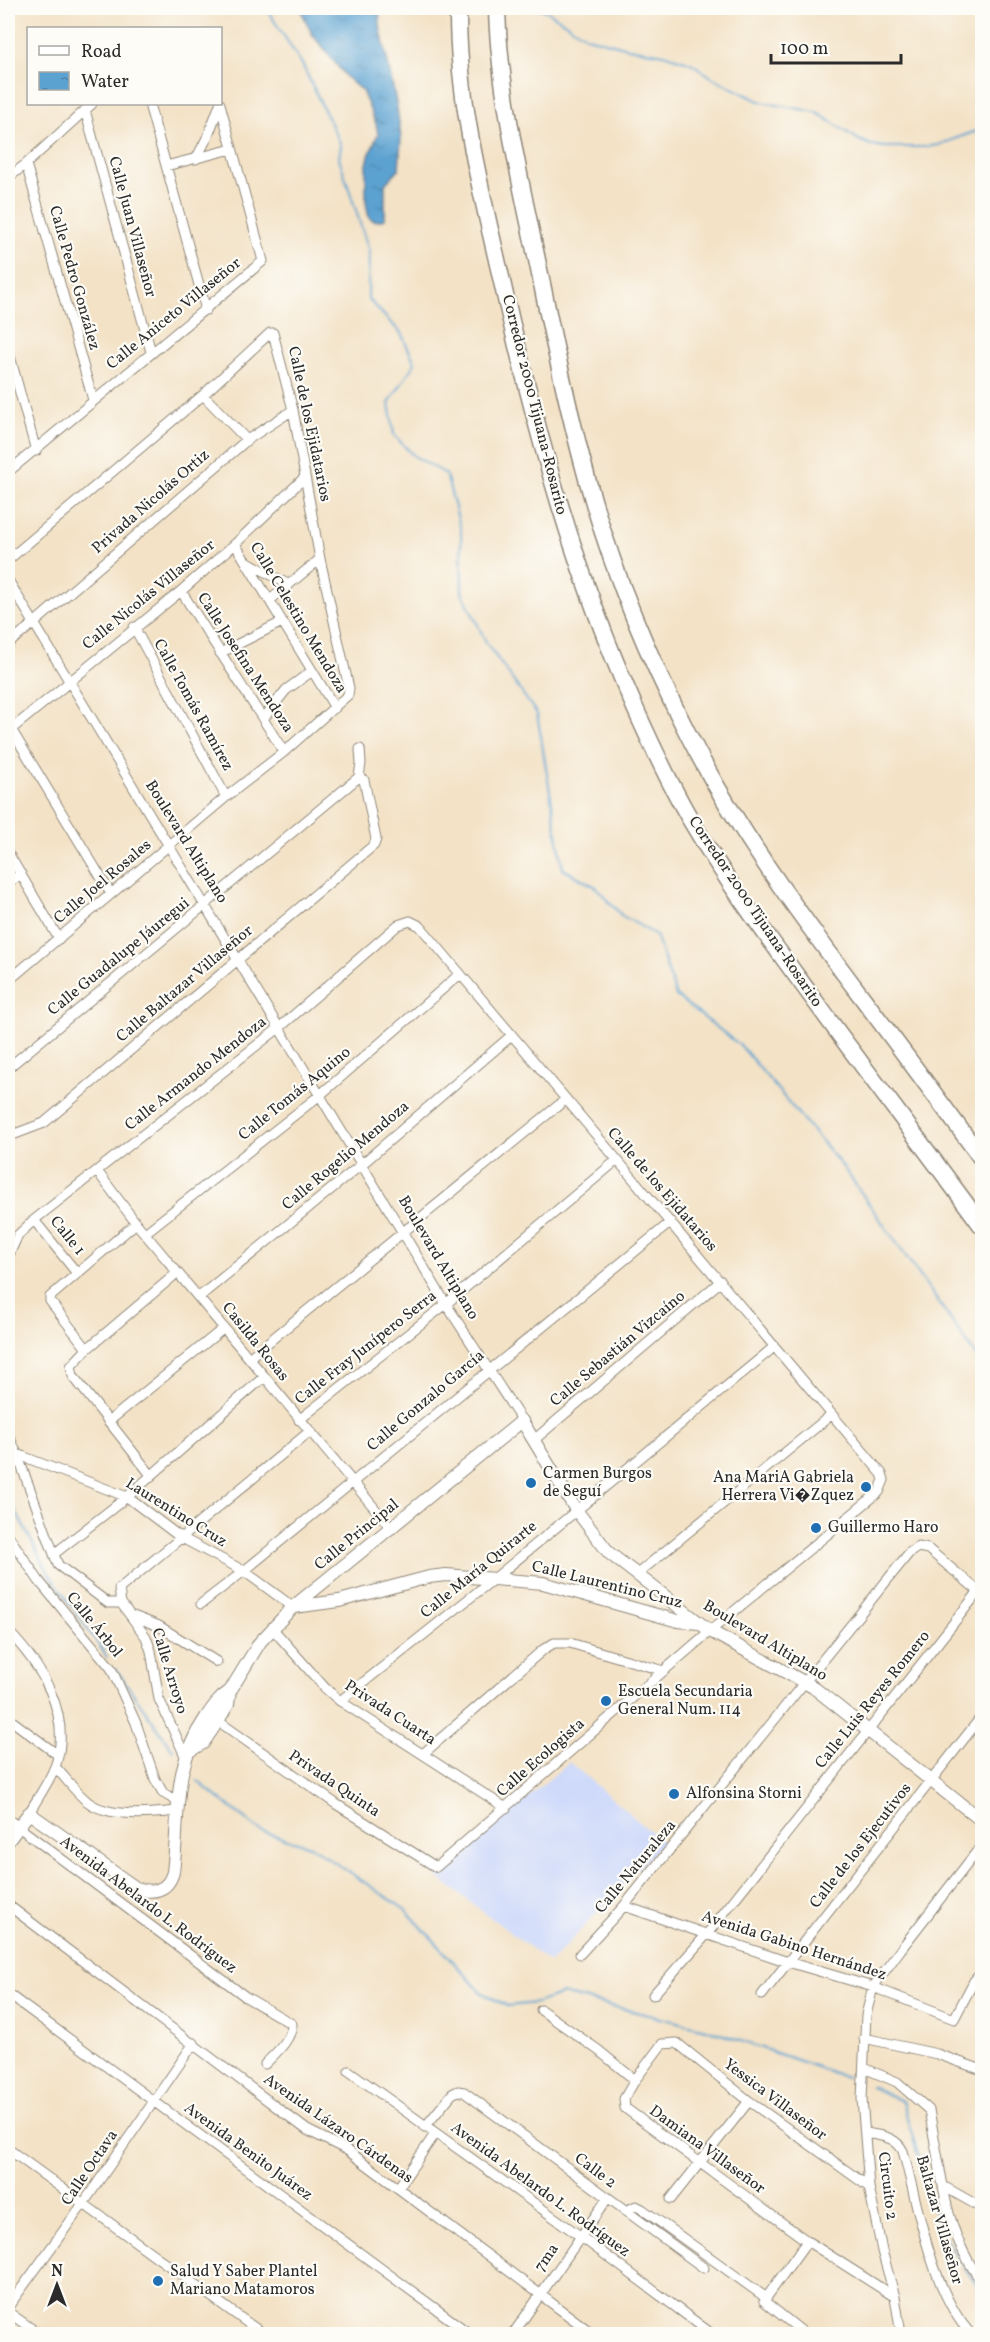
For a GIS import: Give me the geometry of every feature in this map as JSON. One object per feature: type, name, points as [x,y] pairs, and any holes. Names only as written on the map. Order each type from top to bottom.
[{"type":"highway","name":"Corredor 2000 Tijuana-Rosarito","points":[[458,8],[462,81],[471,142],[538,435],[576,561],[616,666],[656,754],[692,823],[722,869],[788,964],[982,1226]]},
{"type":"highway","name":"Corredor 2000 Tijuana-Rosarito","points":[[496,8],[501,67],[522,189],[573,426],[594,504],[645,643],[688,735],[765,863],[802,918],[982,1159]]},
{"type":"street","points":[[149,105],[206,310]]},
{"type":"street","points":[[196,159],[220,105]]},
{"type":"street","name":"Calle Aniceto Villaseñor","points":[[8,472],[263,261],[220,105]]},
{"type":"street","points":[[8,177],[26,164],[88,107]]},
{"type":"street","name":"Calle Juan Villaseñor","points":[[88,107],[151,352]]},
{"type":"street","points":[[166,166],[232,150]]},
{"type":"street","name":"Calle Pedro González","points":[[26,164],[93,400]]},
{"type":"street","name":"Calle de los Ejidatarios","points":[[8,560],[203,395],[270,333],[273,333],[293,410],[320,559],[350,688]]},
{"type":"street","points":[[8,349],[36,450]]},
{"type":"street","points":[[203,395],[247,440]]},
{"type":"street","name":"Privada Nicolás Ortiz","points":[[8,644],[247,440],[293,410]]},
{"type":"street","name":"Calle Nicolás Villaseñor","points":[[9,730],[181,591],[235,544],[305,477]]},
{"type":"street","name":"Calle Celestino Mendoza","points":[[235,544],[335,708]]},
{"type":"street","points":[[270,600],[320,559]]},
{"type":"street","points":[[246,561],[289,585]]},
{"type":"street","name":"Boulevard Altiplano","points":[[8,580],[446,1304],[534,1440],[576,1510],[601,1545],[636,1575],[706,1627],[805,1682],[982,1821]]},
{"type":"street","name":"Calle Josefina Mendoza","points":[[181,591],[284,752]]},
{"type":"street","points":[[220,653],[282,622]]},
{"type":"street","name":"Calle Tomás Ramírez","points":[[134,627],[226,797]]},
{"type":"street","points":[[263,719],[286,690],[312,671]]},
{"type":"street","name":"Calle Joel Rosales","points":[[8,981],[346,699],[350,688]]},
{"type":"street","points":[[9,730],[111,894]]},
{"type":"street","points":[[360,749],[362,763],[360,777]]},
{"type":"street","name":"Calle Baltazar Villaseñor","points":[[9,1125],[15,1134],[44,1123],[375,843],[364,780],[360,777]]},
{"type":"street","name":"Calle Guadalupe Jáuregui","points":[[8,1068],[360,777]]},
{"type":"street","points":[[8,853],[59,939]]},
{"type":"street","points":[[8,883],[21,874]]},
{"type":"street","name":"Calle de los Ejidatarios","points":[[410,921],[420,926],[565,1100],[721,1281],[882,1474],[883,1484]]},
{"type":"street","name":"Calle Armando Mendoza","points":[[8,1257],[18,1235],[34,1220],[279,1028],[398,925],[410,921]]},
{"type":"street","name":"Calle Tomás Aquino","points":[[145,1233],[320,1095],[460,974]]},
{"type":"street","name":"Calle Rogelio Mendoza","points":[[199,1297],[362,1164],[511,1036]]},
{"type":"street","points":[[249,1358],[565,1100]]},
{"type":"street","name":"Calle Fray Junípero Serra","points":[[299,1420],[446,1304],[617,1160]]},
{"type":"street","name":"Casilda Rosas","points":[[97,1172],[177,1273],[392,1529]]},
{"type":"street","name":"Calle 1","points":[[34,1220],[76,1272]]},
{"type":"street","name":"Calle Gonzalo García","points":[[201,1604],[671,1222]]},
{"type":"street","points":[[87,1349],[50,1298],[52,1292],[136,1223]]},
{"type":"street","points":[[151,1476],[71,1371],[73,1362],[87,1349],[177,1273]]},
{"type":"street","name":"Calle Sebastián Vizcaíno","points":[[534,1440],[721,1281]]},
{"type":"street","points":[[108,1422],[224,1328]]},
{"type":"street","name":"Calle María Quirarte","points":[[340,1701],[495,1578],[774,1347]]},
{"type":"street","points":[[54,1554],[127,1497],[264,1377]]},
{"type":"street","points":[[636,1575],[831,1415]]},
{"type":"street","name":"Calle Principal","points":[[189,1755],[203,1743],[218,1721],[228,1704],[230,1691],[248,1660],[272,1628],[293,1607],[392,1529],[522,1421]]},
{"type":"street","name":"Calle Fray Junípero Serra","points":[[120,1598],[121,1585],[309,1432]]},
{"type":"street","points":[[8,1434],[58,1565],[108,1603],[120,1598]]},
{"type":"street","name":"Laurentino Cruz","points":[[17,1454],[127,1497],[180,1537],[244,1571],[293,1607]]},
{"type":"street","name":"Calle Ecologista","points":[[436,1867],[664,1671],[706,1627],[879,1492],[883,1484]]},
{"type":"street","name":"Calle Árbol","points":[[8,1535],[39,1581],[111,1668],[136,1722],[158,1786],[177,1806]]},
{"type":"street","name":"Calle Naturaleza","points":[[580,1954],[624,1906],[909,1552],[918,1547],[928,1549],[981,1592]]},
{"type":"street","name":"Calle Laurentino Cruz","points":[[293,1607],[339,1601],[437,1575],[543,1583],[706,1627]]},
{"type":"street","name":"Calle Luis Reyes Romero","points":[[653,1995],[707,1934],[867,1730],[981,1592]]},
{"type":"street","name":"Calle Arroyo","points":[[120,1598],[146,1637],[151,1652],[159,1699],[189,1755]]},
{"type":"street","points":[[133,1616],[159,1626],[217,1662]]},
{"type":"street","name":"Privada Cuarta","points":[[272,1628],[340,1701],[506,1808]]},
{"type":"street","points":[[8,1631],[34,1663],[52,1693],[59,1731],[55,1767],[29,1813],[13,1823],[8,1840]]},
{"type":"street","points":[[424,1754],[544,1649],[555,1643],[570,1643],[664,1671]]},
{"type":"street","name":"Calle Principal","points":[[29,1813],[126,1882],[146,1892],[155,1892],[171,1881],[175,1859],[179,1785],[192,1739],[219,1699],[230,1691]]},
{"type":"street","name":"Calle de los Ejecutivos","points":[[762,1995],[982,1716]]},
{"type":"street","points":[[8,1718],[58,1755]]},
{"type":"street","name":"Privada Quinta","points":[[218,1721],[336,1804],[436,1867]]},
{"type":"street","points":[[55,1767],[80,1795],[97,1806],[136,1814],[177,1806]]},
{"type":"street","name":"Avenida Abelardo L. Rodríguez","points":[[13,1823],[246,1997],[292,2024],[291,2032],[265,2064]]},
{"type":"street","points":[[873,1987],[982,1845]]},
{"type":"street","name":"Avenida Lázaro Cárdenas","points":[[8,1905],[307,2130],[322,2139],[339,2144],[593,2334]]},
{"type":"street","name":"Avenida Gabino Hernández","points":[[624,1906],[788,1962],[873,1987],[954,2019],[982,1972]]},
{"type":"street","name":"Circuito 2","points":[[873,1987],[867,2006],[862,2099],[869,2187],[882,2251],[895,2297],[901,2334]]},
{"type":"street","name":"Avenida Benito Juárez","points":[[8,1994],[470,2334]]},
{"type":"street","points":[[541,2010],[598,2050],[634,2080]]},
{"type":"street","points":[[864,2038],[937,2054],[982,2070]]},
{"type":"street","name":"Calle Octava","points":[[8,2307],[84,2204],[194,2043]]},
{"type":"street","name":"Yessica Villaseñor","points":[[634,2080],[662,2044],[677,2043],[750,2101],[869,2187]]},
{"type":"street","points":[[864,2068],[897,2082],[929,2110],[949,2214],[959,2244],[982,2282]]},
{"type":"street","name":"Avenida Abelardo L. Rodríguez","points":[[350,2071],[712,2334]]},
{"type":"street","name":"Damiana Villaseñor","points":[[634,2080],[624,2099],[625,2108],[807,2241],[895,2297]]},
{"type":"street","name":"Calle 2","points":[[425,2127],[452,2094],[458,2091],[470,2095],[607,2199],[704,2268]]},
{"type":"street","points":[[671,2199],[750,2101]]},
{"type":"street","name":"Baltazar Villaseñor","points":[[866,2133],[899,2143],[935,2270],[949,2304],[971,2334]]},
{"type":"street","points":[[398,2188],[435,2134]]},
{"type":"street","points":[[8,2149],[263,2334]]},
{"type":"street","points":[[944,2186],[982,2208]]},
{"type":"street","name":"7ma","points":[[513,2334],[607,2199]]},
{"type":"street","points":[[625,2211],[636,2206],[642,2209],[765,2298],[805,2334]]},
{"type":"street","points":[[765,2298],[807,2241]]},
{"type":"street","points":[[8,2312],[39,2334]]},
{"type":"shaded area","points":[[569,1762],[663,1842],[550,1963],[436,1876]]},
{"type":"water","points":[[300,8],[379,8],[380,26],[401,138],[399,169],[385,184],[385,219],[377,221],[369,218],[366,203],[366,169],[378,134],[376,124],[362,91],[347,78],[312,34]]},
{"type":"waterway","points":[[266,8],[302,64],[341,145],[339,158],[369,251],[368,299],[401,333],[415,363],[389,403],[394,435],[414,456],[446,474],[461,530],[462,592],[487,644],[537,714],[563,869],[596,887],[621,915],[656,935],[676,996],[741,1046],[843,1167],[982,1364]]},
{"type":"waterway","points":[[537,8],[547,11],[587,37],[628,48],[664,54],[691,63],[713,78],[761,102],[816,112],[859,140],[871,145],[925,147],[938,145],[982,129]]},
{"type":"waterway","points":[[8,1497],[48,1572],[107,1657]]},
{"type":"waterway","points":[[116,1669],[173,1750]]},
{"type":"waterway","points":[[197,1781],[261,1831],[310,1846],[406,1910],[481,1992],[507,2006],[537,2003],[562,1994],[706,2029],[846,2077]]},
{"type":"waterway","points":[[870,2086],[902,2101],[941,2232],[982,2293]]},
{"type":"place","name":"Carmen Burgos de Seguí","points":[[531,1483]]},
{"type":"place","name":"Ana MariA Gabriela Herrera Vi�Zquez","points":[[866,1487]]},
{"type":"place","name":"Guillermo Haro","points":[[816,1528]]},
{"type":"place","name":"Escuela Secundaria General Num. 114","points":[[606,1701]]},
{"type":"place","name":"Alfonsina Storni","points":[[674,1794]]},
{"type":"place","name":"Salud Y Saber Plantel Mariano Matamoros","points":[[158,2281]]}]
